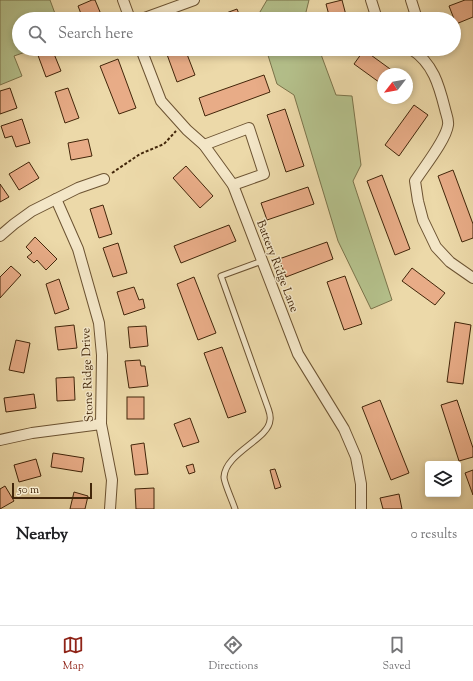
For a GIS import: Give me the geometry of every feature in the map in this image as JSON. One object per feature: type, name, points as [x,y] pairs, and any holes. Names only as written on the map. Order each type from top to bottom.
[{"type":"street","points":[[122,0],[127,12]]},
{"type":"street","points":[[161,12],[194,0]]},
{"type":"street","points":[[371,0],[375,12]]},
{"type":"street","points":[[411,0],[415,12]]},
{"type":"street","name":"Battery Ridge Lane","points":[[144,56],[161,101],[204,145],[233,185],[298,354],[344,429],[356,457],[361,484],[361,509]]},
{"type":"street","points":[[419,56],[432,72],[439,85],[448,124],[442,139],[415,181],[419,208],[436,247],[450,262],[473,278]]},
{"type":"street","points":[[204,145],[249,128],[264,174],[233,185]]},
{"type":"street","points":[[0,236],[32,211],[78,188],[104,179]]},
{"type":"street","name":"Stone Ridge Drive","points":[[56,199],[78,249],[99,323],[102,355],[101,424],[112,480],[110,509]]},
{"type":"street","points":[[0,440],[32,433],[101,424]]},
{"type":"lane","points":[[235,509],[224,477],[226,470],[228,465],[269,426],[270,419],[265,400],[221,276],[262,261]]},
{"type":"path","points":[[104,179],[140,154],[164,144],[183,125]]},
{"type":"green space","points":[[0,0],[50,0],[54,12],[12,12],[12,56],[14,56],[22,76],[0,85]]},
{"type":"green space","points":[[267,0],[309,0],[306,12],[260,12]]},
{"type":"green space","points":[[268,56],[322,56],[336,95],[352,96],[361,165],[353,181],[392,300],[371,309],[338,241],[294,95],[277,84]]},
{"type":"building","points":[[95,0],[100,12],[80,12],[78,6]]},
{"type":"building","points":[[342,0],[345,12],[328,12],[326,4]]},
{"type":"building","points":[[465,0],[473,0],[473,17],[461,22],[461,12],[451,12],[449,6]]},
{"type":"building","points":[[237,9],[238,12],[229,12]]},
{"type":"building","points":[[38,56],[55,56],[61,71],[46,77]]},
{"type":"building","points":[[168,56],[188,56],[195,75],[177,82]]},
{"type":"building","points":[[360,56],[372,56],[389,68],[377,68],[377,81],[354,64]]},
{"type":"building","points":[[118,59],[136,108],[119,114],[100,66]]},
{"type":"building","points":[[264,75],[270,92],[205,116],[199,98]]},
{"type":"building","points":[[10,88],[17,108],[0,114],[0,91]]},
{"type":"building","points":[[68,88],[79,118],[65,123],[55,92]]},
{"type":"building","points":[[414,105],[428,115],[399,156],[385,145]]},
{"type":"building","points":[[285,109],[304,166],[286,172],[267,115]]},
{"type":"building","points":[[22,119],[30,143],[16,147],[12,136],[5,138],[1,126]]},
{"type":"building","points":[[88,139],[92,156],[71,160],[68,143]]},
{"type":"building","points":[[29,162],[39,178],[19,190],[9,174]]},
{"type":"building","points":[[186,166],[213,196],[200,208],[173,178]]},
{"type":"building","points":[[453,170],[473,224],[473,238],[462,242],[438,176]]},
{"type":"building","points":[[382,175],[410,249],[395,255],[367,181]]},
{"type":"building","points":[[0,184],[9,197],[0,202]]},
{"type":"building","points":[[308,187],[314,204],[267,220],[261,203]]},
{"type":"building","points":[[103,205],[112,234],[99,238],[90,209]]},
{"type":"building","points":[[229,225],[236,241],[181,263],[174,246]]},
{"type":"building","points":[[35,237],[57,259],[46,270],[37,260],[34,263],[27,257],[32,253],[26,247]]},
{"type":"building","points":[[327,242],[333,259],[286,277],[279,259]]},
{"type":"building","points":[[118,243],[127,273],[113,277],[103,248]]},
{"type":"building","points":[[11,266],[21,275],[0,298],[0,277]]},
{"type":"building","points":[[412,268],[445,293],[435,305],[402,281]]},
{"type":"building","points":[[345,276],[362,324],[344,330],[327,282]]},
{"type":"building","points":[[194,277],[216,333],[198,340],[177,284]]},
{"type":"building","points":[[59,279],[69,309],[55,314],[46,284]]},
{"type":"building","points":[[134,287],[139,300],[143,299],[145,308],[124,315],[117,292]]},
{"type":"building","points":[[455,322],[471,325],[463,384],[447,382]]},
{"type":"building","points":[[74,325],[77,348],[58,350],[55,327]]},
{"type":"building","points":[[146,326],[148,346],[130,348],[128,327]]},
{"type":"building","points":[[16,340],[30,343],[24,373],[9,370]]},
{"type":"building","points":[[222,347],[246,412],[228,418],[204,353]]},
{"type":"building","points":[[140,360],[141,366],[145,366],[148,386],[129,388],[125,361]]},
{"type":"building","points":[[74,377],[75,400],[57,401],[56,378]]},
{"type":"building","points":[[34,394],[36,408],[6,412],[4,398]]},
{"type":"building","points":[[127,397],[144,397],[144,419],[127,419]]},
{"type":"building","points":[[380,400],[409,473],[391,480],[362,407]]},
{"type":"building","points":[[457,400],[473,448],[473,457],[459,461],[441,405]]},
{"type":"building","points":[[190,418],[199,442],[183,447],[174,424]]},
{"type":"building","points":[[144,443],[148,474],[135,475],[131,445]]},
{"type":"building","points":[[53,453],[84,458],[82,472],[51,467]]},
{"type":"building","points":[[36,459],[41,476],[19,482],[14,465]]},
{"type":"building","points":[[193,464],[195,472],[189,474],[186,466]]},
{"type":"building","points":[[275,469],[281,487],[275,489],[270,470]]},
{"type":"building","points":[[473,470],[473,495],[465,473]]},
{"type":"building","points":[[5,486],[14,501],[0,509],[0,489]]},
{"type":"building","points":[[154,488],[154,509],[136,509],[135,489]]},
{"type":"building","points":[[74,492],[88,496],[85,509],[70,509]]},
{"type":"building","points":[[399,494],[402,509],[383,509],[380,498]]}]
